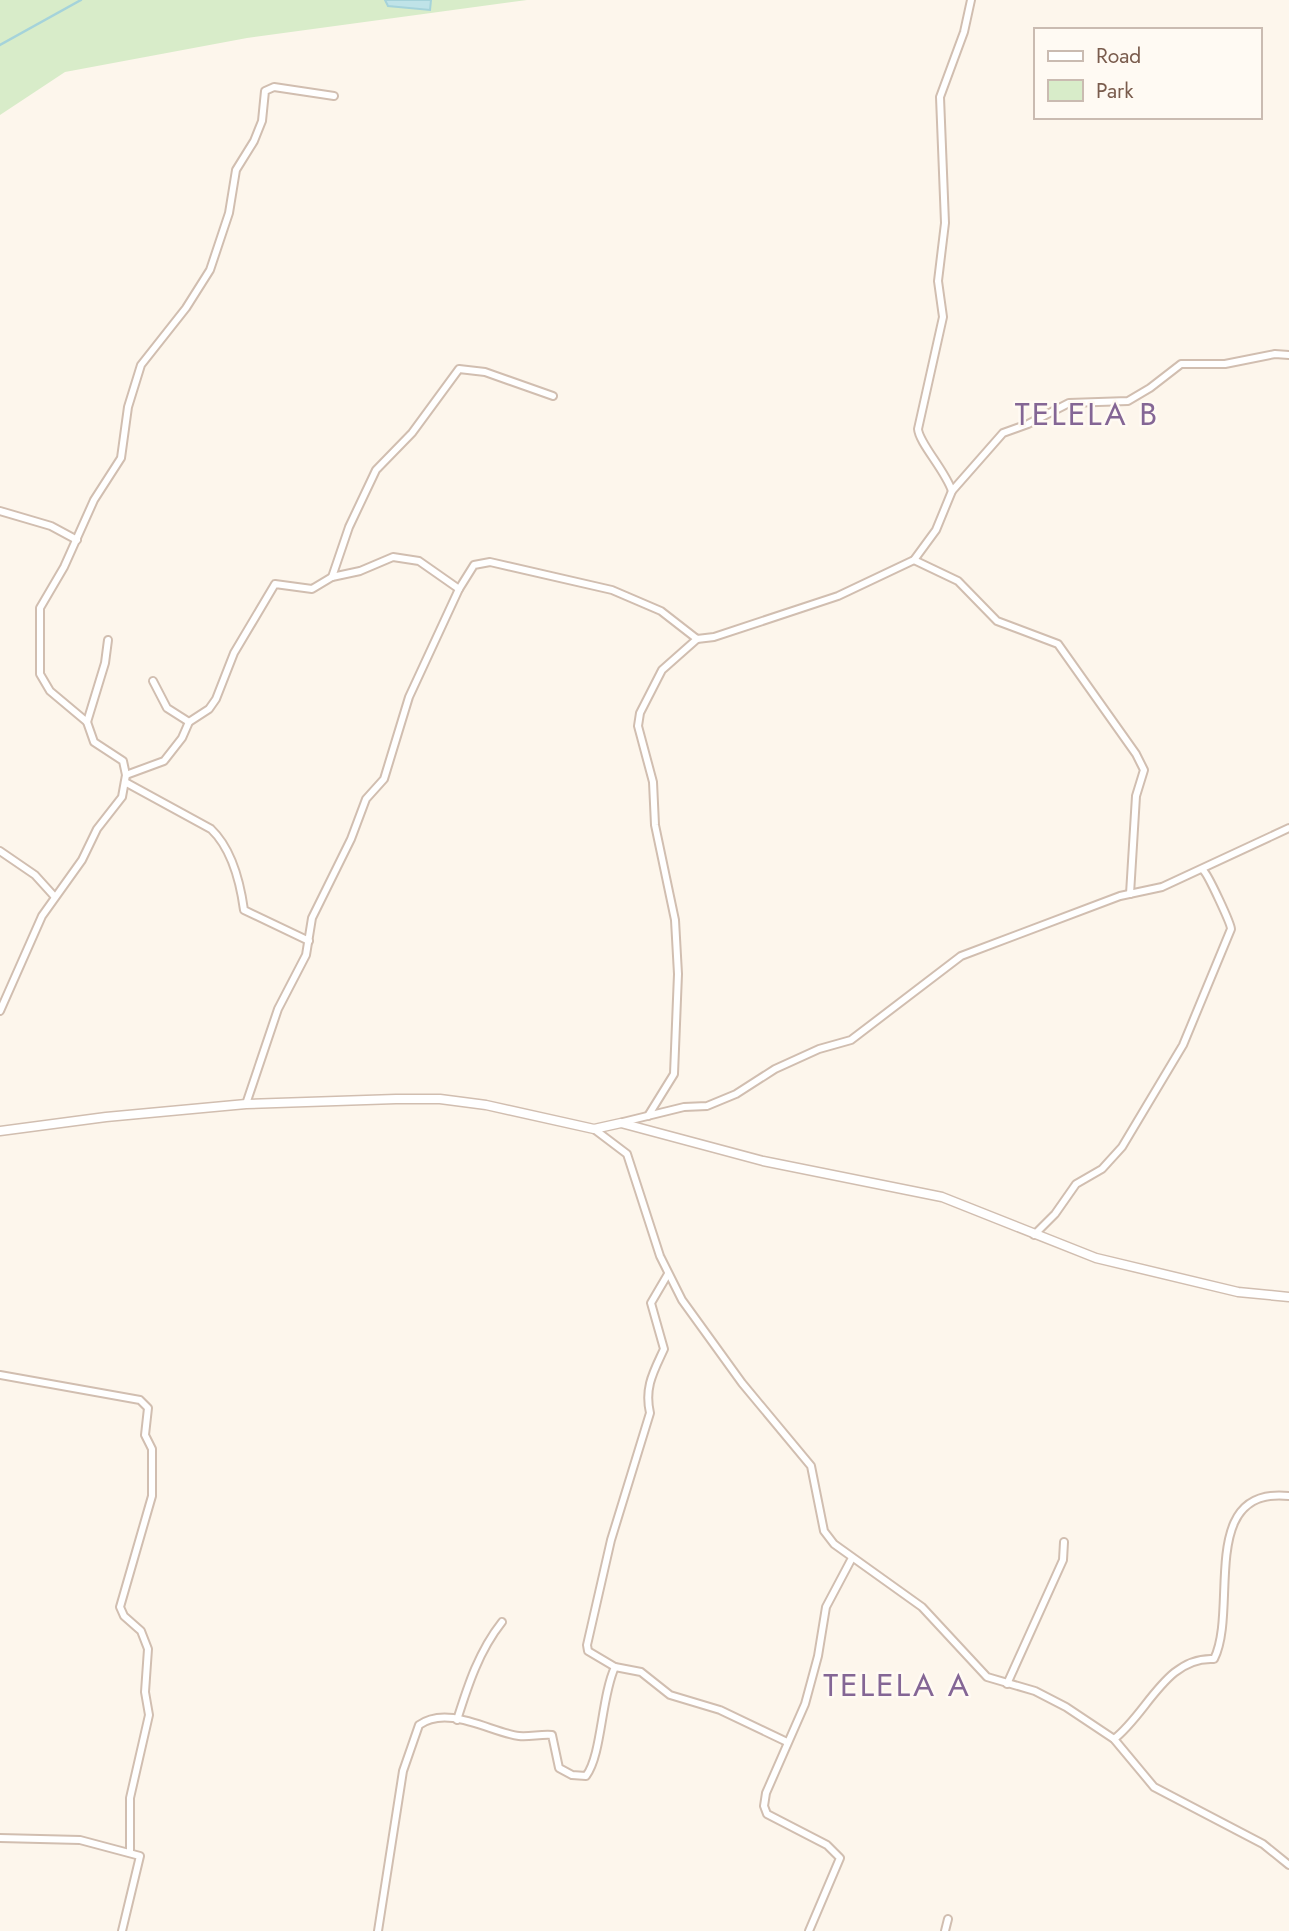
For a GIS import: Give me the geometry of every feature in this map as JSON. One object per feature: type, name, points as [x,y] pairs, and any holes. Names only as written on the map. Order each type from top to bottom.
[{"type":"street","points":[[952,491],[940,464],[921,442],[918,429],[943,317],[938,281],[945,222],[940,165],[940,97],[964,32],[971,0]]},
{"type":"street","points":[[0,1011],[54,896],[82,860],[97,829],[122,797],[126,778],[123,761],[94,742],[86,722],[50,691],[40,674],[40,608],[77,540],[94,500],[121,458],[128,407],[141,365],[186,308],[210,270],[229,213],[236,170],[254,141],[262,121],[265,91],[274,87],[334,96]]},
{"type":"street","points":[[648,1116],[674,1074],[678,974],[675,920],[655,825],[653,782],[638,726],[640,713],[662,670],[697,639],[714,637],[838,596],[914,560],[936,530],[952,491],[1003,433],[1028,425],[1069,403],[1128,401],[1181,364],[1225,364],[1275,354],[1289,355]]},
{"type":"street","points":[[332,577],[349,527],[376,470],[419,425],[459,369],[485,372],[553,396]]},
{"type":"street","points":[[0,510],[51,526],[77,540]]},
{"type":"street","points":[[126,778],[164,761],[182,738],[189,722],[209,709],[216,699],[227,668],[275,584],[313,589],[332,577],[360,571],[389,557],[404,557],[419,561],[459,589]]},
{"type":"street","points":[[914,560],[958,580],[997,621],[1058,644],[1136,754],[1144,770],[1136,796],[1130,894]]},
{"type":"street","points":[[247,1104],[278,1009],[306,955],[312,918],[351,839],[366,799],[384,779],[409,696],[459,589],[474,565],[490,562],[612,590],[661,611],[697,639]]},
{"type":"street","points":[[86,722],[105,663],[108,640]]},
{"type":"street","points":[[153,681],[167,708],[189,722]]},
{"type":"street","points":[[126,778],[211,829],[231,855],[244,910],[309,941]]},
{"type":"street","points":[[594,1129],[707,1106],[736,1094],[775,1069],[819,1049],[851,1040],[961,957],[1130,894],[1162,887],[1289,828]]},
{"type":"street","points":[[0,851],[35,875],[54,896]]},
{"type":"street","points":[[1034,1235],[1055,1214],[1076,1184],[1114,1160],[1187,1037],[1231,929],[1231,920],[1216,901],[1203,870]]},
{"type":"street","points":[[0,1131],[106,1117],[247,1104],[440,1099],[486,1105],[594,1129],[627,1154],[668,1274],[682,1300],[742,1383],[811,1466],[824,1531],[834,1544],[922,1607],[987,1678],[1029,1689],[1054,1701],[1114,1739],[1154,1787],[1263,1844],[1289,1865]]},
{"type":"street","points":[[621,1123],[763,1161],[942,1197],[1034,1235],[1127,1267],[1238,1292],[1289,1297]]},
{"type":"street","points":[[668,1274],[652,1303],[664,1349],[649,1378],[647,1399],[650,1413],[647,1428],[611,1540],[587,1645],[589,1651],[615,1667],[641,1672],[670,1695],[720,1710],[787,1742]]},
{"type":"street","points":[[0,1375],[140,1400],[146,1402],[148,1408],[145,1436],[152,1449],[152,1496],[120,1607],[124,1616],[141,1631],[148,1648],[145,1692],[149,1715],[130,1798],[128,1836],[131,1853]]},
{"type":"street","points":[[1114,1739],[1138,1717],[1169,1676],[1200,1660],[1214,1659],[1221,1645],[1224,1627],[1225,1563],[1239,1513],[1246,1503],[1255,1499],[1289,1496]]},
{"type":"street","points":[[1007,1684],[1063,1560],[1064,1542]]},
{"type":"street","points":[[808,1931],[840,1858],[827,1845],[765,1812],[766,1793],[805,1704],[818,1656],[826,1607],[852,1558]]},
{"type":"street","points":[[457,1720],[470,1679],[491,1636],[502,1622]]},
{"type":"street","points":[[379,1931],[403,1772],[416,1731],[430,1720],[457,1720],[480,1722],[516,1736],[552,1735],[559,1768],[572,1775],[586,1776],[594,1758],[605,1695],[615,1667]]},
{"type":"street","points":[[0,1838],[80,1840],[140,1856],[122,1931]]},
{"type":"street","points":[[945,1931],[948,1919]]},
{"type":"green space","points":[[0,0],[527,0],[247,38],[65,72],[0,115]]},
{"type":"water","points":[[385,0],[431,0],[430,10],[388,6]]},
{"type":"waterway","points":[[0,45],[81,0]]},
{"type":"district","name":"TELELA B","points":[[1087,414]]},
{"type":"district","name":"TELELA A","points":[[897,1685]]}]
